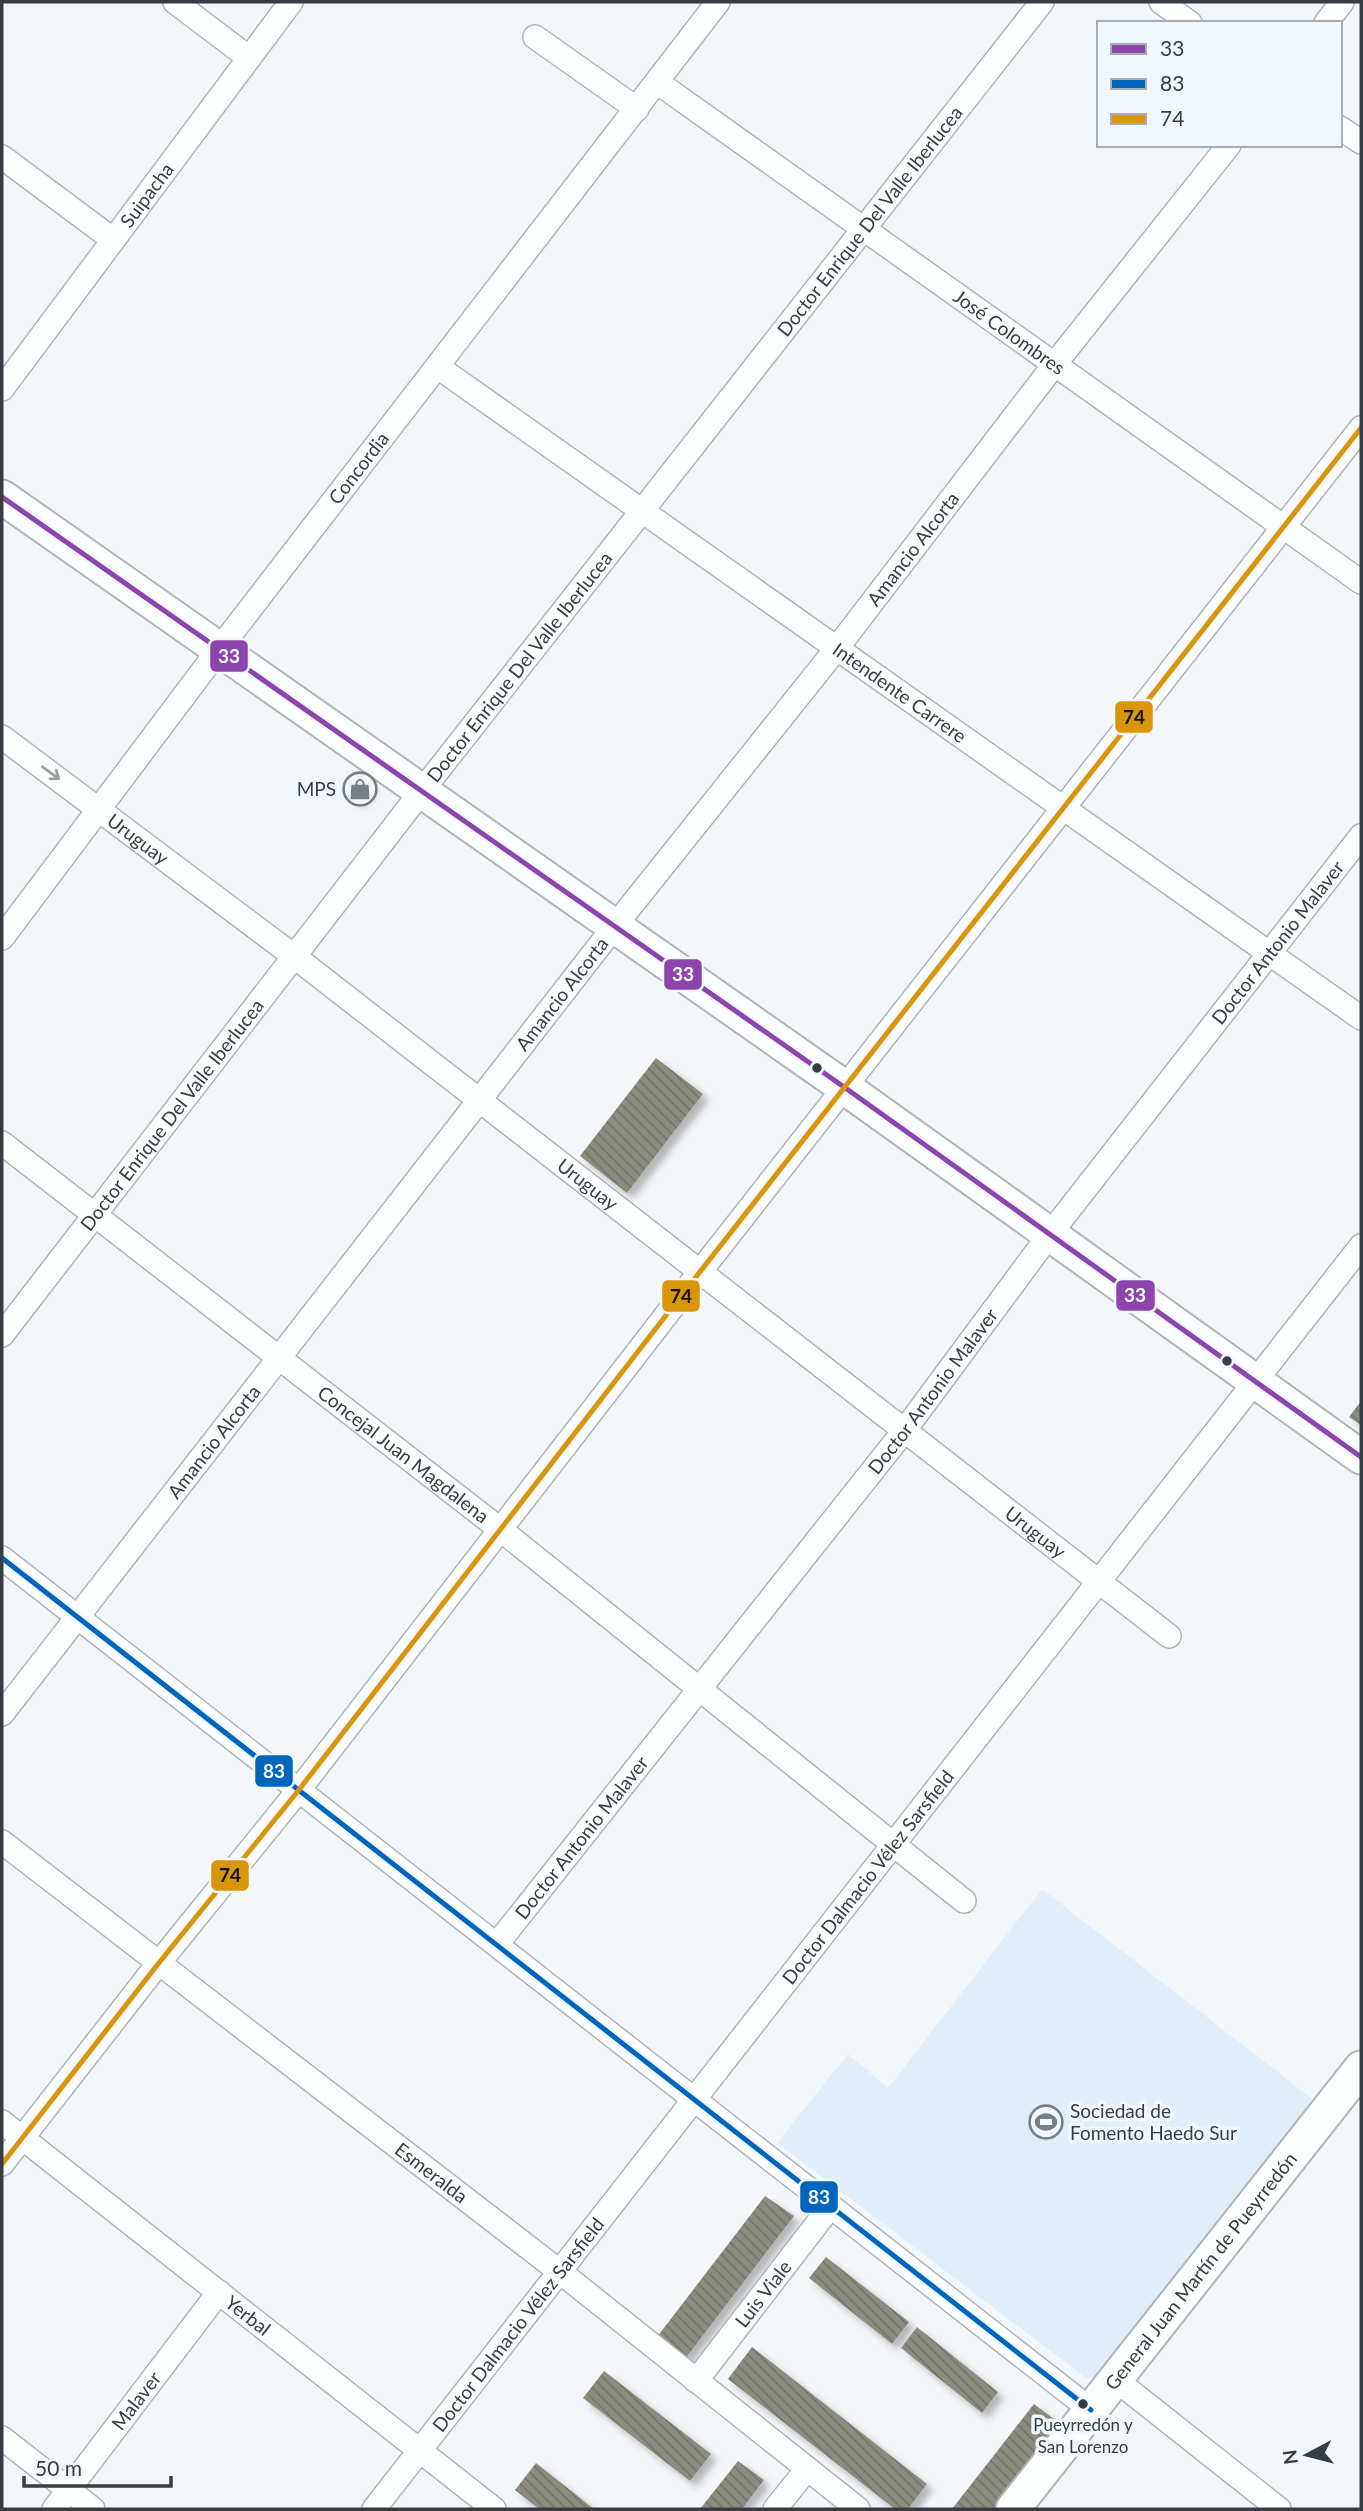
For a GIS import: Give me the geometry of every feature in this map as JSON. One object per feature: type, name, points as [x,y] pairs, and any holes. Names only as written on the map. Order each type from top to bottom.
[{"type":"street","points":[[175,2],[248,58]]},
{"type":"street","name":"Suipacha","points":[[2,389],[291,2]]},
{"type":"street","name":"Concordia","points":[[2,938],[220,648],[718,2]]},
{"type":"street","name":"Doctor Enrique Del Valle Iberlucea","points":[[2,1335],[421,792],[643,513],[1042,2]]},
{"type":"street","points":[[1161,2],[1187,21]]},
{"type":"street","points":[[1328,21],[1342,2]]},
{"type":"street","points":[[535,37],[637,109]]},
{"type":"street","name":"José Colombres","points":[[657,82],[1361,582]]},
{"type":"street","points":[[1342,129],[1361,142]]},
{"type":"street","name":"Amancio Alcorta","points":[[2,1714],[614,927],[1227,147]]},
{"type":"street","points":[[2,157],[112,239]]},
{"type":"street","name":"Intendente Carrere","points":[[438,367],[1361,1018]]},
{"type":"street","points":[[2,2164],[158,1964],[298,1791],[700,1271],[1361,428]]},
{"type":"street","points":[[2,497],[844,1087],[1361,1457]]},
{"type":"street","name":"Uruguay","points":[[2,737],[295,957],[1169,1636]]},
{"type":"street","name":"Doctor Antonio Malaver","points":[[497,1944],[904,1431],[1051,1234],[1361,836]]},
{"type":"street","name":"Concejal Juan Magdalena","points":[[2,1143],[501,1530],[964,1901]]},
{"type":"street","name":"Doctor Dalmacio Vélez Sarsfield","points":[[374,2509],[1361,1246]]},
{"type":"street","points":[[2,1558],[1091,2410]]},
{"type":"street","name":"Esmeralda","points":[[2,1842],[559,2271],[858,2509]]},
{"type":"street","name":"General Juan Martín de Pueyrredón","points":[[1013,2509],[1361,2068]]},
{"type":"street","name":"Yerbal","points":[[2,2122],[494,2509]]},
{"type":"street","name":"Luis Viale","points":[[696,2381],[830,2207]]},
{"type":"street","name":"Malaver","points":[[54,2509],[219,2292]]},
{"type":"street","points":[[1116,2380],[1279,2509]]},
{"type":"street","points":[[2,2438],[93,2509]]},
{"type":"street","points":[[775,2509],[807,2469]]},
{"type":"shaded area","name":"Sociedad de Fomento Haedo Sur","points":[[1042,1889],[1315,2101],[1099,2377],[1086,2378],[777,2143],[848,2054],[888,2088]]},
{"type":"building","name":"MPS","points":[[361,777],[371,784],[359,801],[349,794]]},
{"type":"building","points":[[656,1058],[703,1094],[627,1193],[580,1156]]},
{"type":"building","points":[[1361,1401],[1361,1425],[1349,1417]]},
{"type":"building","points":[[765,2196],[794,2216],[685,2359],[657,2337]]},
{"type":"building","points":[[826,2257],[909,2322],[892,2344],[809,2278]]},
{"type":"building","points":[[917,2327],[998,2392],[982,2413],[901,2348]]},
{"type":"building","points":[[752,2347],[927,2484],[908,2509],[895,2509],[728,2379]]},
{"type":"building","points":[[604,2371],[711,2454],[690,2481],[583,2398]]},
{"type":"building","points":[[1034,2404],[1062,2425],[997,2509],[952,2509]]},
{"type":"building","points":[[738,2461],[764,2480],[742,2509],[700,2509]]},
{"type":"building","points":[[536,2463],[594,2509],[539,2509],[515,2490]]},
{"type":"transit line","name":"74","points":[[2,2164],[158,1964],[298,1791],[674,1305],[1361,428]]},
{"type":"transit line","name":"33","points":[[2,497],[844,1087],[1361,1457]]},
{"type":"transit line","name":"83","points":[[2,1558],[1091,2410]]},
{"type":"place","name":"MPS","points":[[360,789]]},
{"type":"place","name":"Sociedad de Fomento Haedo Sur","points":[[1046,2122]]},
{"type":"place","name":"Pueyrredón y San Lorenzo","points":[[1083,2404]]}]
